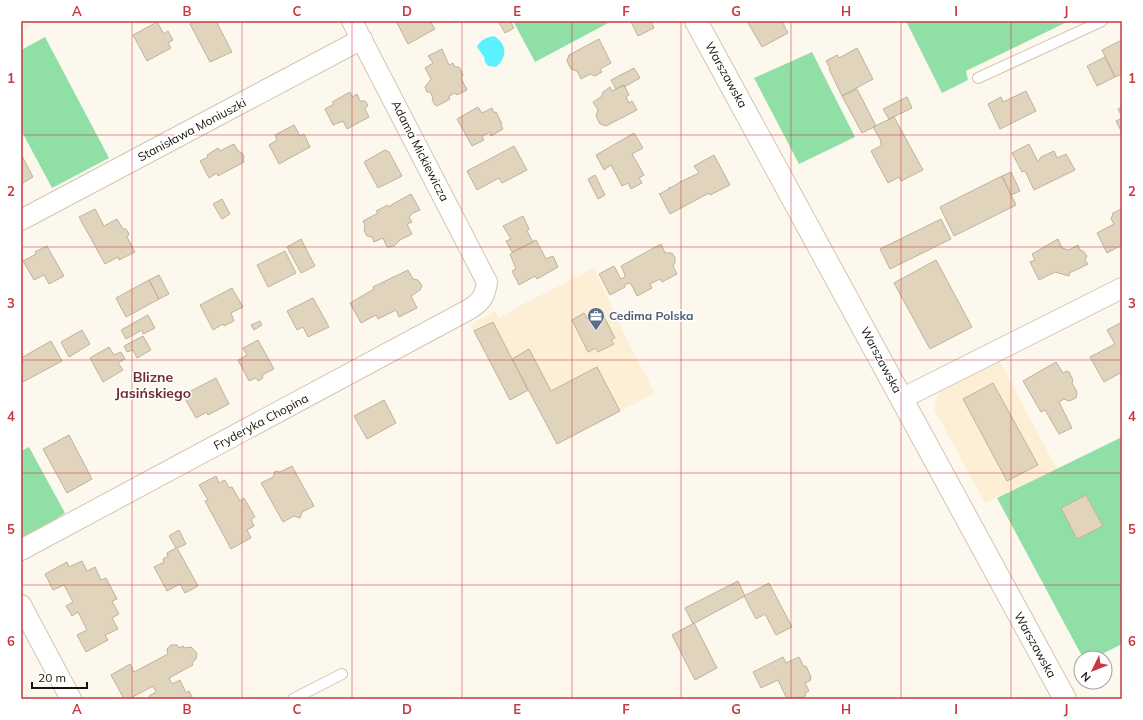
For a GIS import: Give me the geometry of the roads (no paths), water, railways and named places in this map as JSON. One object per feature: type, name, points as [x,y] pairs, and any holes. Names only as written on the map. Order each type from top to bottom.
[{"type":"main road","name":"Warszawska","points":[[696,21],[1065,699]]},
{"type":"street","name":"Adama Mickiewicza","points":[[352,21],[487,282]]},
{"type":"street","name":"Stanisława Moniuszki","points":[[21,220],[362,39]]},
{"type":"street","name":"Fryderyka Chopina","points":[[21,550],[479,304],[485,293],[487,282]]},
{"type":"street","points":[[902,399],[1122,288]]},
{"type":"street","points":[[21,605],[71,699]]},
{"type":"lane","points":[[978,78],[1102,21]]},
{"type":"lane","points":[[293,699],[342,674]]},
{"type":"water","points":[[494,36],[504,47],[503,59],[496,67],[488,66],[477,47],[484,39]]},
{"type":"place","name":"Cedima Polska","points":[[596,331]]},
{"type":"district","name":"Blizne Jasińskiego","points":[[153,386]]}]
